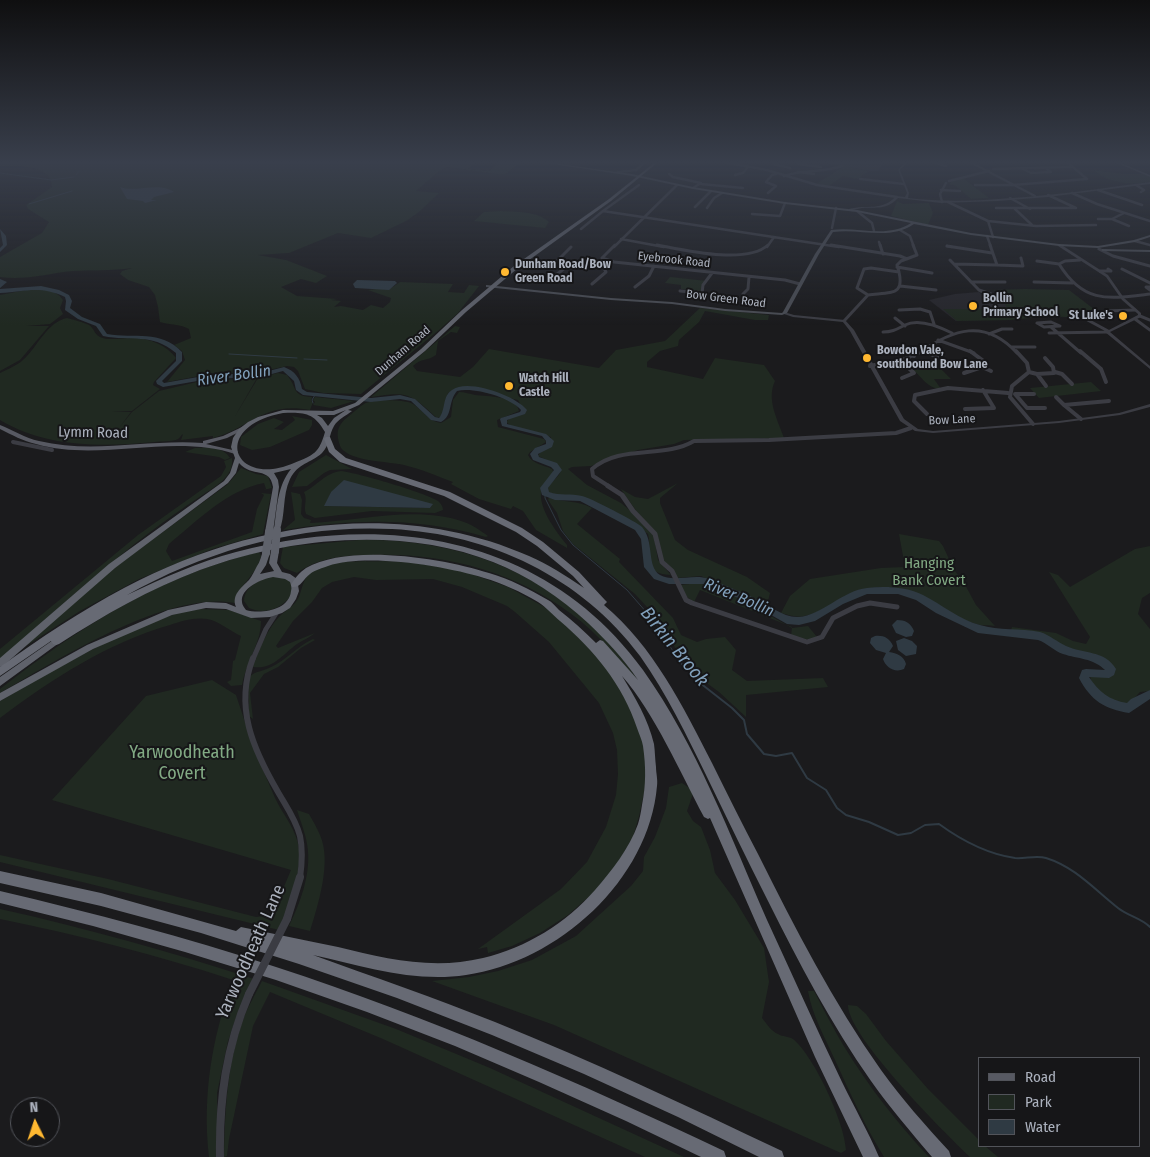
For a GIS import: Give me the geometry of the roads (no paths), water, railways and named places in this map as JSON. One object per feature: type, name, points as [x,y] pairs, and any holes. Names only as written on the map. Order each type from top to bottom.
[{"type":"highway","name":"Dunham Road","points":[[328,436],[333,423],[422,350],[490,286],[586,217]]},
{"type":"highway","name":"Dunham Road","points":[[307,413],[327,414],[356,404]]},
{"type":"highway","points":[[0,663],[112,566],[226,482],[233,473],[236,455],[235,440],[244,428],[255,420],[289,411],[307,413],[320,418],[332,450],[343,460],[447,494],[519,530],[540,544],[584,581],[610,610],[651,664],[678,711],[788,926],[847,1032],[901,1109],[942,1157]]},
{"type":"highway","points":[[278,574],[273,563],[284,485],[290,472],[300,463],[321,450],[328,436]]},
{"type":"highway","points":[[236,455],[249,469],[272,474],[276,483],[266,553],[260,569],[242,590],[238,602],[243,612]]},
{"type":"highway","points":[[264,472],[280,470],[300,463]]},
{"type":"highway","points":[[0,672],[79,616],[125,590],[176,567],[227,548],[275,536],[342,526],[382,525],[418,528],[459,534],[500,547],[543,566],[574,586],[607,612],[625,631]]},
{"type":"highway","points":[[0,682],[56,641],[110,607],[178,574],[228,556],[273,546],[341,537],[405,538],[450,545],[499,559],[531,574],[566,597],[610,636],[657,698],[676,731],[803,1016],[871,1157]]},
{"type":"highway","points":[[0,697],[90,647],[171,612],[206,605],[226,606],[250,615],[261,616],[278,611],[290,602],[294,596],[298,579],[309,570],[330,561],[404,559],[446,564],[487,575],[544,602],[566,615],[593,637],[638,687],[661,725],[745,884]]},
{"type":"highway","points":[[248,584],[262,576],[278,574],[291,578],[296,584]]},
{"type":"highway","points":[[197,926],[277,941],[388,966],[422,970],[450,970],[486,964],[518,953],[553,935],[583,912],[626,864],[638,839],[650,797],[652,760],[640,715],[625,686],[594,644],[579,629],[544,602]]},
{"type":"highway","points":[[0,877],[48,887],[197,926],[287,953],[476,1022],[674,1107],[776,1157]]},
{"type":"highway","points":[[0,897],[131,929],[314,986],[421,1026],[535,1072],[718,1157]]},
{"type":"main road","points":[[885,217],[987,236],[1059,246],[1093,248],[1135,241],[1150,236]]},
{"type":"main road","name":"Bow Green Road","points":[[490,286],[768,314],[785,313],[823,244],[833,230],[900,230],[913,223]]},
{"type":"main road","points":[[1093,248],[1099,250],[1150,251]]},
{"type":"main road","name":"Lymm Road","points":[[0,427],[30,440],[68,447],[108,448],[188,444],[214,445],[236,455]]},
{"type":"main road","name":"Lymm Road","points":[[188,444],[221,438],[244,428]]},
{"type":"street","points":[[581,229],[596,217]]},
{"type":"street","points":[[636,217],[823,244],[907,259]]},
{"type":"street","points":[[778,217],[785,219]]},
{"type":"street","points":[[832,228],[834,217]]},
{"type":"street","points":[[864,217],[872,223],[874,231]]},
{"type":"street","points":[[981,217],[988,221],[1032,226],[1096,225]]},
{"type":"street","points":[[1023,217],[1032,226]]},
{"type":"street","points":[[1137,217],[1150,221]]},
{"type":"street","name":"Eyebrook Road","points":[[642,218],[602,257],[606,260],[800,284]]},
{"type":"street","points":[[1098,219],[1112,218],[1129,226]]},
{"type":"street","points":[[988,221],[993,237]]},
{"type":"street","points":[[896,267],[899,262],[914,257],[916,253],[910,236],[900,230]]},
{"type":"street","points":[[987,236],[997,265]]},
{"type":"street","points":[[621,239],[734,255],[768,247],[774,237]]},
{"type":"street","points":[[1135,241],[1150,245]]},
{"type":"street","points":[[879,242],[883,254]]},
{"type":"street","points":[[571,246],[558,259],[592,267],[604,266]]},
{"type":"street","points":[[947,246],[992,253]]},
{"type":"street","points":[[1059,246],[1109,278],[1122,297],[1140,316],[1150,320]]},
{"type":"street","points":[[1099,250],[1113,256],[1150,266]]},
{"type":"street","points":[[954,264],[1023,266],[1021,258]]},
{"type":"street","points":[[592,284],[606,272],[601,263],[606,260]]},
{"type":"street","points":[[950,260],[979,290]]},
{"type":"street","points":[[1037,261],[1059,264],[1065,261],[1080,260]]},
{"type":"street","points":[[551,279],[571,263]]},
{"type":"street","points":[[1059,264],[1073,283],[1084,292],[1093,296]]},
{"type":"street","points":[[635,287],[649,276],[654,266]]},
{"type":"street","points":[[896,267],[899,272],[902,280],[900,286],[893,292],[868,295],[857,288],[864,270],[871,268],[899,272]]},
{"type":"street","points":[[896,267],[932,273]]},
{"type":"street","points":[[1122,269],[1150,287]]},
{"type":"street","points":[[1100,271],[1110,270],[1116,274]]},
{"type":"street","points":[[680,291],[702,293],[704,285],[712,273]]},
{"type":"street","points":[[745,298],[743,294],[748,289],[749,277]]},
{"type":"street","points":[[1033,281],[1073,283]]},
{"type":"street","points":[[971,282],[1005,282]]},
{"type":"street","points":[[900,286],[936,290]]},
{"type":"street","points":[[1082,298],[1150,294]]},
{"type":"street","points":[[785,313],[793,316],[844,321],[868,295]]},
{"type":"street","points":[[899,310],[927,310],[932,316],[934,324]]},
{"type":"street","points":[[1105,311],[1136,310]]},
{"type":"street","points":[[1049,333],[1107,331],[1140,316]]},
{"type":"street","points":[[895,318],[905,326]]},
{"type":"street","points":[[1084,318],[1107,331],[1150,368]]},
{"type":"street","points":[[1135,319],[1150,330]]},
{"type":"street","name":"Bow Lane","points":[[844,321],[852,330],[870,366],[902,420],[911,428],[933,432],[1033,424],[1120,414],[1150,405]]},
{"type":"street","points":[[1051,327],[1060,326],[1051,322],[1037,323],[1041,327],[1051,327],[1101,370],[1106,382]]},
{"type":"street","points":[[892,338],[885,332],[897,332],[905,326],[934,324],[952,333]]},
{"type":"street","points":[[989,334],[1002,329],[1012,329]]},
{"type":"street","points":[[870,366],[914,356],[952,333],[970,330],[989,334],[1006,342],[1027,364],[1029,372]]},
{"type":"street","points":[[938,340],[979,356],[985,362],[982,368]]},
{"type":"street","points":[[1011,347],[1035,346]]},
{"type":"street","points":[[900,347],[914,356]]},
{"type":"street","points":[[923,351],[937,357]]},
{"type":"street","points":[[1045,358],[1055,372]]},
{"type":"street","points":[[900,360],[914,373],[902,378]]},
{"type":"street","points":[[964,374],[982,368],[991,371]]},
{"type":"street","points":[[1029,372],[1037,374],[1052,374],[1055,372],[1062,374],[1072,384]]},
{"type":"street","points":[[1008,392],[1010,387],[1029,372]]},
{"type":"street","points":[[1037,374],[1046,386]]},
{"type":"street","points":[[927,414],[914,401],[915,394],[938,390],[1008,392]]},
{"type":"street","points":[[965,409],[994,408],[983,390]]},
{"type":"street","points":[[1008,392],[1033,424]]},
{"type":"street","points":[[1034,394],[1015,394],[1030,409],[1045,408]]},
{"type":"street","points":[[1056,397],[1081,419]]},
{"type":"street","points":[[1064,405],[1109,401]]},
{"type":"street","points":[[1015,403],[1022,403]]},
{"type":"street","points":[[897,607],[868,602],[862,604],[833,618],[829,632],[825,636],[807,642],[692,603],[686,600],[674,575],[662,562],[655,534],[622,495],[593,476],[592,469],[594,466],[638,452],[684,447],[694,441],[769,440],[896,433],[911,428]]},
{"type":"street","points":[[13,442],[52,450]]},
{"type":"street","name":"Yarwoodheath Lane","points":[[220,1157],[221,1105],[226,1062],[236,1024],[293,905],[301,865],[300,838],[295,824],[274,785],[253,739],[243,704],[245,682],[266,625],[278,611]]},
{"type":"street","points":[[261,616],[266,625]]},
{"type":"water","points":[[357,280],[395,281],[397,283],[389,290],[355,288],[353,284]]},
{"type":"water","points":[[344,480],[433,504],[430,508],[324,506],[331,492]]},
{"type":"water","points":[[897,620],[905,621],[911,626],[914,631],[912,636],[906,637],[896,633],[892,625]]},
{"type":"water","points":[[881,636],[890,641],[893,646],[889,652],[897,654],[904,659],[906,664],[904,669],[894,670],[886,665],[883,659],[886,653],[876,650],[870,643],[871,638]]},
{"type":"water","points":[[904,638],[912,641],[917,646],[916,654],[906,656],[898,650],[896,641]]},
{"type":"waterway","name":"River Bollin","points":[[0,230],[4,236],[5,245],[0,251]]},
{"type":"waterway","name":"River Bollin","points":[[0,281],[4,282],[0,286]]},
{"type":"waterway","name":"River Bollin","points":[[0,291],[34,288],[57,291],[67,296],[69,301],[67,309],[80,318],[98,325],[105,335],[152,338],[170,345],[179,352],[179,361],[159,381],[163,385],[209,377],[261,375],[284,369],[297,380],[299,390],[305,394],[371,400],[400,397],[413,400],[433,419],[441,420],[445,416],[450,395],[455,390],[470,388],[492,392],[512,400],[524,410],[523,413],[503,419],[504,425],[544,435],[550,441],[549,445],[534,454],[536,458],[554,465],[558,470],[544,488],[545,493],[555,497],[581,498],[638,528],[645,539],[648,567],[657,577],[669,581],[705,581],[751,600],[787,620],[799,621],[812,618],[840,602],[866,591],[898,591],[919,597],[939,610],[978,629],[1039,636],[1064,650],[1092,656],[1104,662],[1111,669],[1109,674],[1086,673],[1084,678],[1093,691],[1107,703],[1129,708],[1135,702],[1150,694]]},
{"type":"waterway","points":[[229,354],[297,358]]},
{"type":"waterway","points":[[304,359],[327,360]]},
{"type":"waterway","name":"River Bollin","points":[[313,403],[312,400],[315,395]]},
{"type":"waterway","name":"Birkin Brook","points":[[545,493],[545,498],[561,530],[573,545],[627,590],[654,621],[678,659]]},
{"type":"waterway","name":"Birkin Brook","points":[[677,658],[695,679],[732,708],[744,720],[747,734],[764,754],[776,756],[792,753],[807,778],[826,790],[837,808],[846,815],[869,822],[898,835],[911,833],[925,825],[939,824],[956,836],[984,850],[1015,858],[1046,858],[1066,867],[1084,879],[1118,908],[1143,921],[1150,927]]},
{"type":"place","name":"Dunham Road/Bow Green Road","points":[[505,272]]},
{"type":"place","name":"Bollin Primary School","points":[[973,306]]},
{"type":"place","name":"St Luke's","points":[[1123,316]]},
{"type":"place","name":"Bowdon Vale, southbound Bow Lane","points":[[867,358]]},
{"type":"place","name":"Watch Hill Castle","points":[[509,386]]},
{"type":"park label","name":"Hanging Bank Covert","points":[[929,572]]},
{"type":"park label","name":"Yarwoodheath Covert","points":[[182,763]]}]
